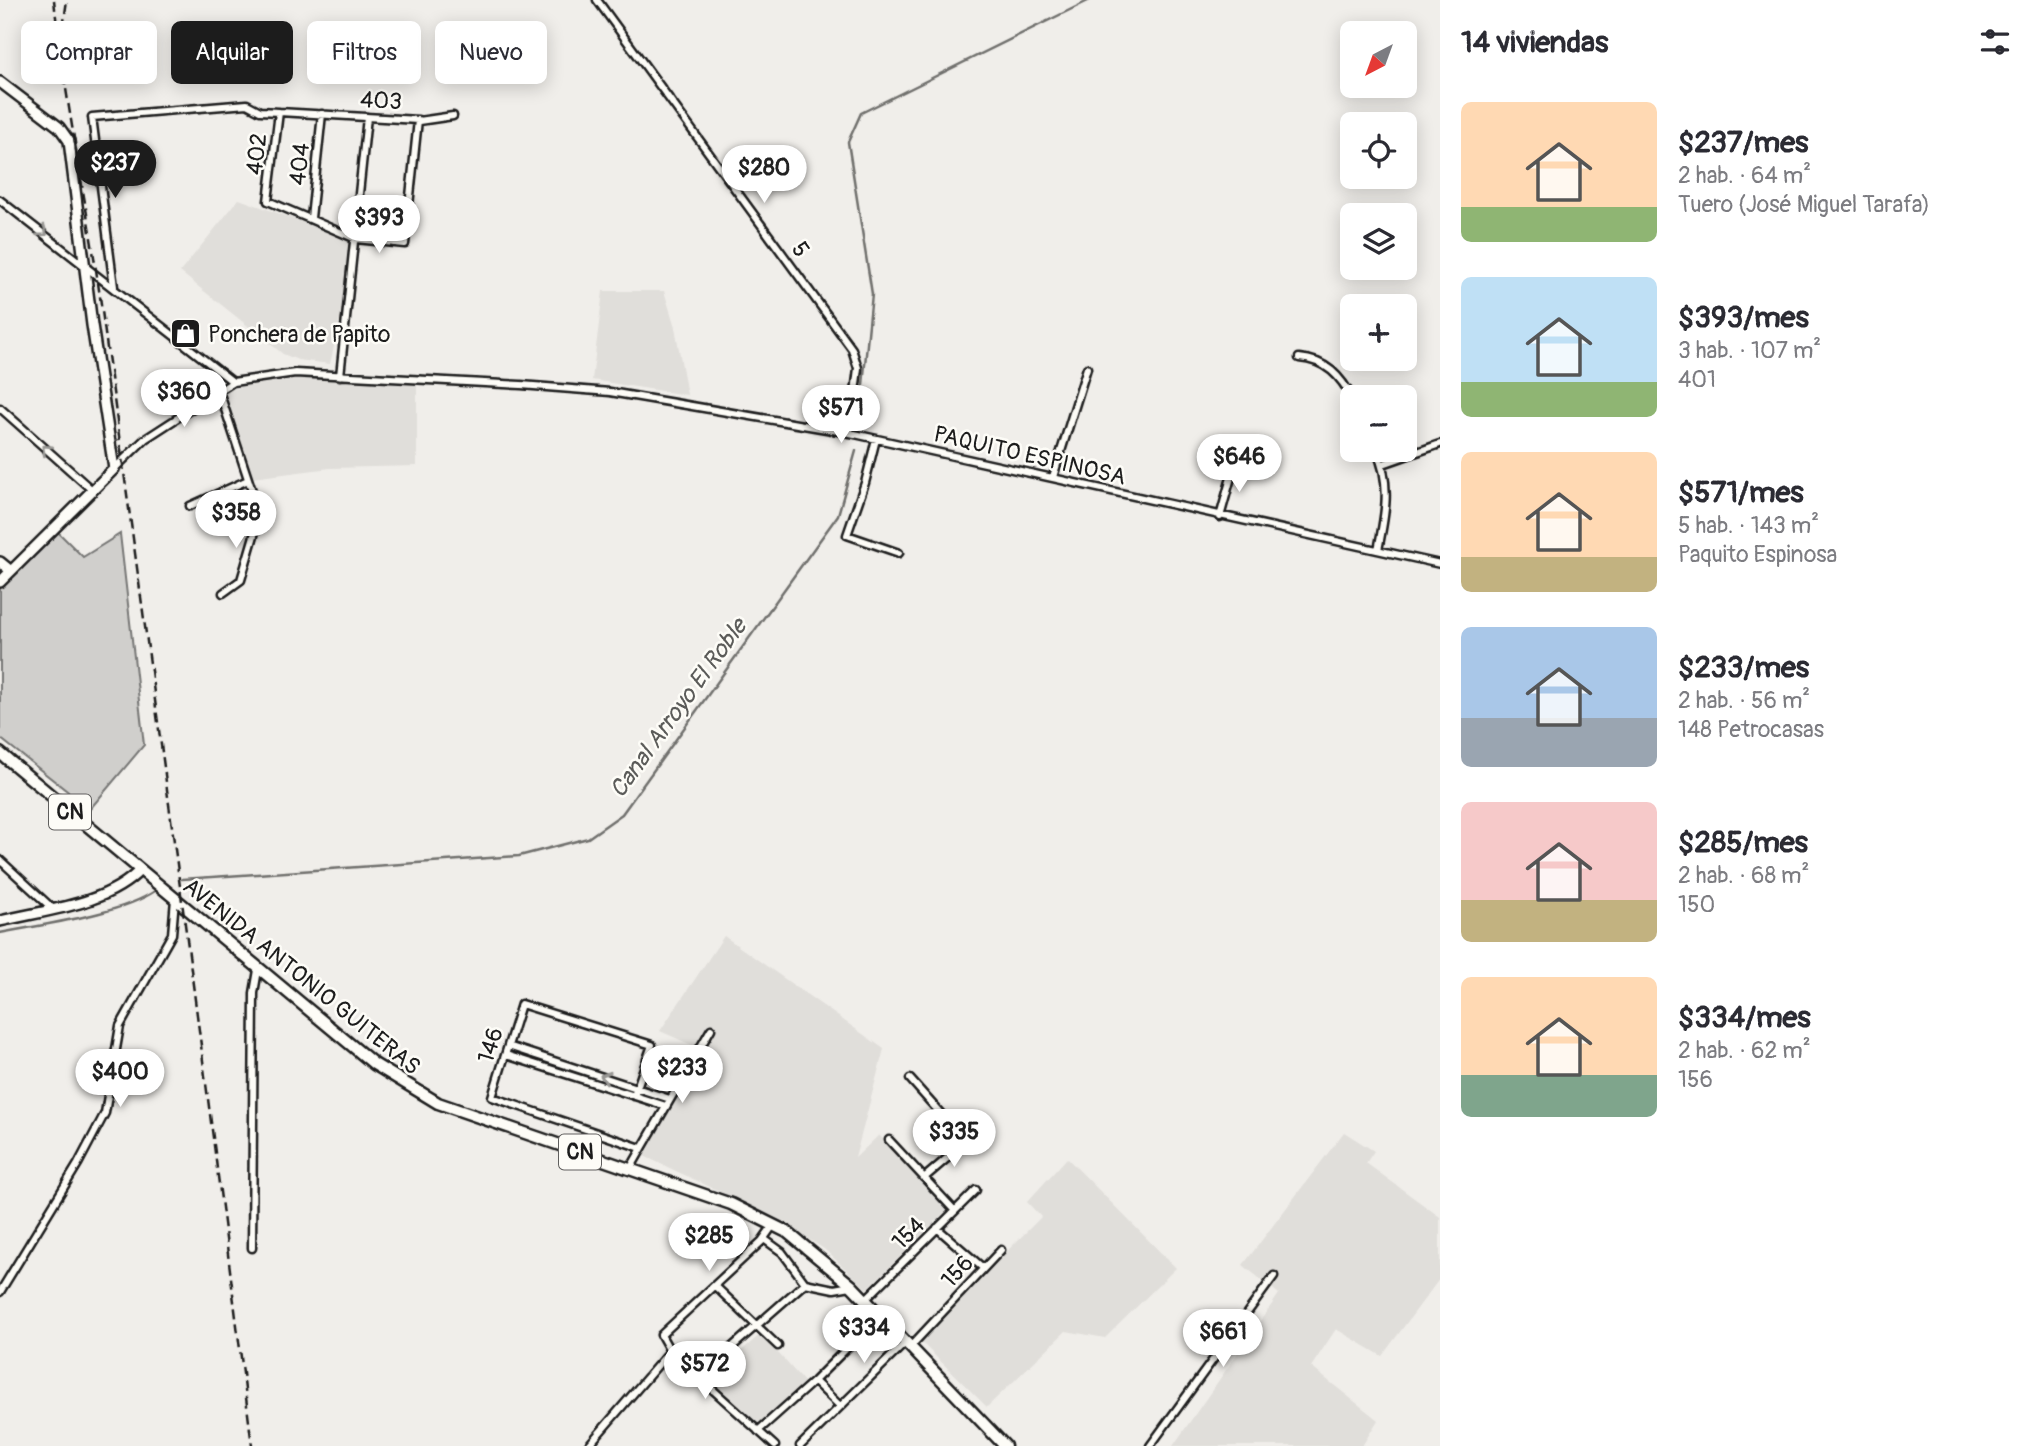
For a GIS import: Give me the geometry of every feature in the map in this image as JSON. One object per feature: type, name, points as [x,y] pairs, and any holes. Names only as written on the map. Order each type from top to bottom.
[{"type":"main road","points":[[0,82],[68,137],[114,469],[0,582]]},
{"type":"main road","points":[[0,562],[11,571]]},
{"type":"main road","name":"CN","points":[[0,753],[140,870]]},
{"type":"main road","points":[[0,921],[102,894],[126,883],[140,870]]},
{"type":"main road","name":"AVENIDA ANTONIO GUITERAS","points":[[140,870],[374,1064],[438,1103],[731,1204],[774,1224],[804,1244],[851,1285],[1005,1446]]},
{"type":"street","name":"5","points":[[597,0],[852,349],[858,368],[850,433]]},
{"type":"street","name":"403","points":[[114,286],[92,117],[247,104],[260,111],[419,121],[453,116]]},
{"type":"street","name":"402","points":[[279,111],[268,201],[311,218]]},
{"type":"street","name":"404","points":[[311,218],[322,114]]},
{"type":"street","points":[[340,376],[367,117]]},
{"type":"street","points":[[311,218],[356,239],[405,244],[419,121]]},
{"type":"street","points":[[0,200],[114,286],[233,382],[145,439],[114,469]]},
{"type":"street","points":[[1299,358],[1322,364],[1342,379],[1345,385]]},
{"type":"street","points":[[1053,477],[1087,368]]},
{"type":"street","name":"PAQUITO ESPINOSA","points":[[233,382],[279,373],[610,392],[850,433],[1440,564]]},
{"type":"street","points":[[219,391],[260,516],[241,580],[223,593]]},
{"type":"street","points":[[0,408],[92,490]]},
{"type":"street","points":[[876,439],[865,483],[847,535],[899,553]]},
{"type":"street","points":[[1378,550],[1387,508],[1383,464],[1440,444]]},
{"type":"street","points":[[1220,517],[1236,463]]},
{"type":"street","points":[[190,506],[248,480]]},
{"type":"street","points":[[0,860],[52,908]]},
{"type":"street","points":[[0,1292],[78,1164],[105,1112],[120,1026],[172,934],[175,899]]},
{"type":"street","points":[[253,1248],[254,993],[258,970]]},
{"type":"street","name":"146","points":[[637,1088],[652,1045],[521,1004],[492,1097],[641,1147]]},
{"type":"street","points":[[631,1169],[641,1147],[711,1029]]},
{"type":"street","points":[[508,1046],[670,1099]]},
{"type":"street","points":[[506,1055],[666,1106]]},
{"type":"street","points":[[910,1079],[965,1141]]},
{"type":"street","points":[[634,1096],[637,1088]]},
{"type":"street","points":[[924,1178],[987,1125]]},
{"type":"street","points":[[889,1140],[955,1211]]},
{"type":"street","name":"154","points":[[865,1300],[976,1191]]},
{"type":"street","points":[[774,1224],[764,1239],[662,1335],[670,1351],[775,1446]]},
{"type":"street","points":[[937,1228],[983,1268]]},
{"type":"street","points":[[764,1239],[782,1252],[805,1283],[834,1289],[851,1285]]},
{"type":"street","name":"156","points":[[800,1446],[908,1345],[1001,1250]]},
{"type":"street","points":[[1150,1446],[1274,1276]]},
{"type":"street","points":[[699,1376],[805,1283]]},
{"type":"street","points":[[715,1286],[778,1346]]},
{"type":"street","points":[[758,1431],[860,1335]]},
{"type":"street","points":[[588,1445],[670,1351]]},
{"type":"street","points":[[814,1381],[840,1406]]},
{"type":"shaded area","points":[[239,199],[358,242],[330,364],[298,360],[283,354],[180,272]]},
{"type":"shaded area","points":[[603,291],[664,291],[675,327],[687,395],[592,380]]},
{"type":"shaded area","points":[[298,374],[417,382],[417,466],[330,468],[252,478],[223,391]]},
{"type":"shaded area","points":[[56,530],[83,557],[120,534],[144,745],[90,809],[0,738],[0,587]]},
{"type":"shaded area","points":[[724,936],[884,1049],[855,1158],[879,1135],[948,1209],[867,1289],[824,1249],[774,1217],[644,1156],[703,1050],[660,1031]]},
{"type":"shaded area","points":[[1344,1132],[1374,1151],[1366,1163],[1440,1217],[1440,1278],[1382,1356],[1336,1329],[1311,1367],[1378,1420],[1362,1446],[1173,1446],[1279,1294],[1243,1265]]},
{"type":"shaded area","points":[[1067,1158],[1176,1268],[1105,1338],[1066,1331],[987,1407],[919,1340],[1041,1217],[1027,1202]]},
{"type":"shaded area","points":[[761,1334],[807,1385],[757,1429],[706,1381]]},
{"type":"waterway","name":"Canal Arroyo El Roble","points":[[859,425],[872,294],[848,142],[861,113],[1090,0]]},
{"type":"waterway","name":"Canal Arroyo El Roble","points":[[182,879],[519,856],[588,838],[622,814],[838,515],[856,451]]},
{"type":"waterway","name":"Canal Arroyo El Roble","points":[[0,933],[102,912],[155,891]]},
{"type":"railway","points":[[54,0],[104,326],[252,1446]]},
{"type":"railway","points":[[64,21],[67,0]]},
{"type":"place","name":"Ponchera de Papito","points":[[185,334]]}]
